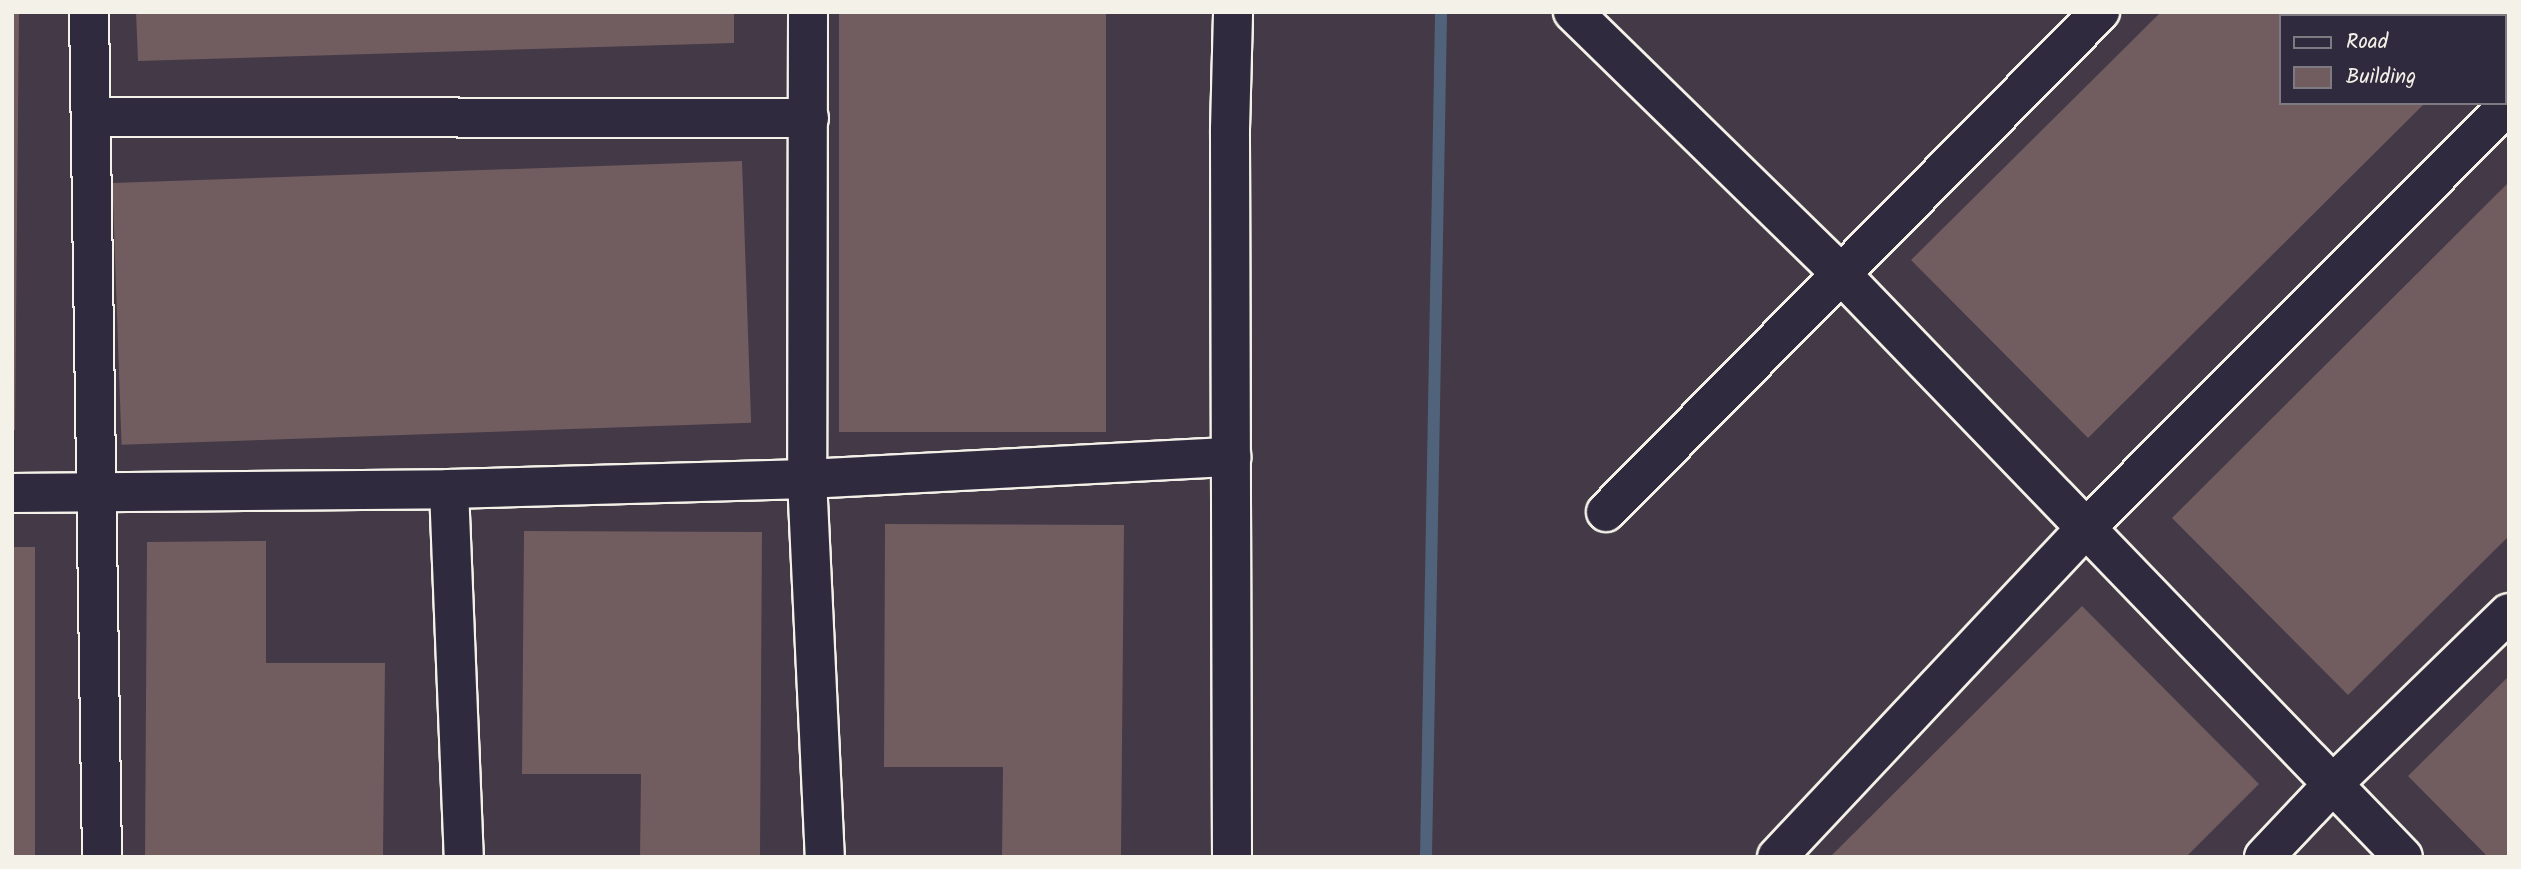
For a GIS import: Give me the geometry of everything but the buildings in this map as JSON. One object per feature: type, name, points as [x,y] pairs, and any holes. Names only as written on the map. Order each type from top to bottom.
[{"type":"street","points":[[89,12],[102,857]]},
{"type":"street","points":[[807,12],[807,478],[825,857]]},
{"type":"street","points":[[1232,857],[1230,457],[1233,12]]},
{"type":"street","points":[[1606,512],[2100,12]]},
{"type":"street","points":[[1584,16],[1840,273],[2403,857]]},
{"type":"street","points":[[1777,857],[2087,527],[2504,105]]},
{"type":"street","points":[[90,117],[809,118]]},
{"type":"street","points":[[12,493],[449,489],[807,478],[1230,457]]},
{"type":"street","points":[[449,489],[464,857]]},
{"type":"street","points":[[2264,857],[2333,784],[2509,613]]},
{"type":"waterway","points":[[1426,857],[1441,12]]}]
